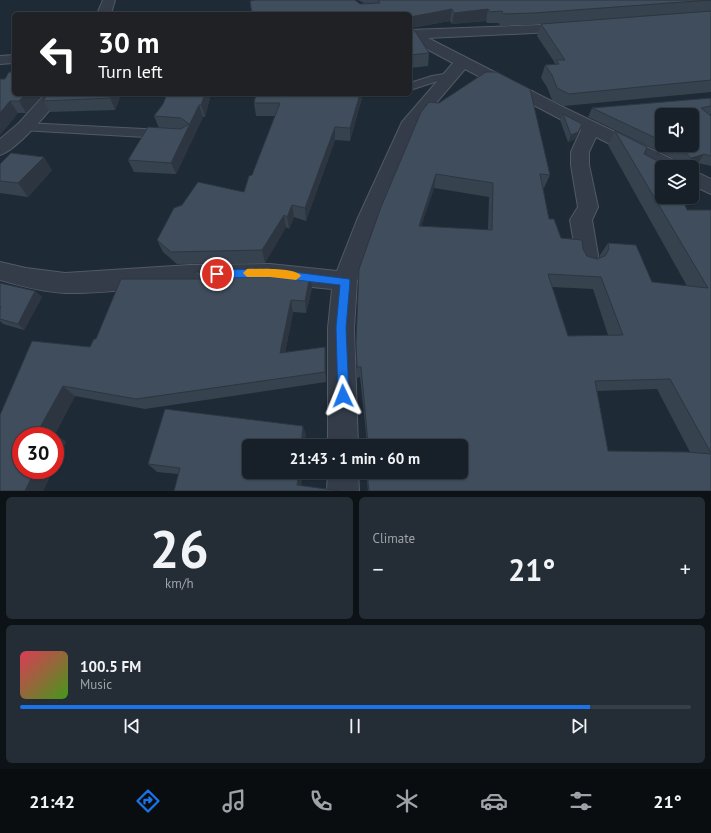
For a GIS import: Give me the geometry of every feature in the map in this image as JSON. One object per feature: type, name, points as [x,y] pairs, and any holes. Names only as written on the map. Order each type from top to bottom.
[{"type":"street","points":[[105,12],[109,0]]},
{"type":"street","points":[[412,34],[514,32],[582,28]]},
{"type":"street","points":[[412,36],[456,69],[561,113],[592,119],[659,160]]},
{"type":"street","points":[[0,60],[12,59]]},
{"type":"street","points":[[343,439],[341,328],[345,281],[368,220],[411,122],[456,69]]},
{"type":"street","points":[[0,149],[25,127],[52,96]]},
{"type":"street","points":[[588,261],[580,220],[588,207],[580,165],[580,152],[592,119]]},
{"type":"street","points":[[699,181],[711,187]]},
{"type":"street","points":[[0,271],[26,278],[65,283],[126,280],[190,274],[270,273],[345,281]]},
{"type":"street","points":[[343,479],[343,491]]},
{"type":"lane","points":[[412,86],[456,69]]},
{"type":"lane","points":[[25,127],[177,135]]},
{"type":"building","points":[[355,0],[360,4],[380,3],[377,0],[711,0],[534,13],[503,14],[502,11],[490,12],[488,9],[454,13],[452,9],[412,17],[412,12],[252,12],[250,1]]},
{"type":"building","points":[[711,11],[711,80],[569,94],[557,88],[552,75],[545,65],[559,64],[556,60],[565,60],[541,24]]},
{"type":"building","points":[[412,29],[415,31],[429,53],[412,55]]},
{"type":"building","points":[[9,72],[12,72],[12,96],[24,96],[19,101],[10,101],[0,113],[0,79],[5,79]]},
{"type":"building","points":[[486,72],[497,72],[530,89],[550,175],[540,174],[549,219],[554,219],[561,238],[582,240],[583,249],[587,256],[597,259],[605,256],[609,249],[608,243],[636,245],[652,282],[708,288],[658,204],[685,204],[687,210],[711,210],[711,453],[670,379],[595,381],[608,451],[687,452],[711,454],[711,491],[369,491],[368,479],[468,479],[468,439],[368,439],[361,367],[357,367],[356,343],[359,269],[381,207],[421,112],[429,102],[439,103]],"holes":[[[436,174],[493,183],[492,230],[419,226]],[[548,274],[601,277],[623,335],[568,336]]]},
{"type":"building","points":[[47,96],[110,96],[110,98],[43,101]]},
{"type":"building","points":[[166,96],[204,96],[171,163],[128,160],[148,127],[181,129],[189,124],[181,118],[154,116],[163,104]]},
{"type":"building","points":[[256,96],[359,96],[350,128],[335,127],[305,208],[292,205],[287,217],[284,215],[262,250],[171,252],[157,240],[174,208],[182,205],[198,182],[244,192],[249,176],[252,175],[280,103],[254,103]]},
{"type":"building","points":[[711,98],[711,106],[701,108],[711,116],[711,156],[704,154],[691,158],[685,152],[699,152],[699,108],[655,108],[655,138],[592,108]]},
{"type":"building","points":[[563,114],[582,124],[578,132],[571,135]]},
{"type":"building","points":[[615,131],[647,147],[644,154],[656,160],[655,199]]},
{"type":"building","points":[[11,153],[44,157],[18,183],[0,181],[0,164]]},
{"type":"building","points":[[194,272],[258,273],[310,276],[305,301],[291,300],[280,353],[325,347],[325,372],[136,399],[63,386],[40,427],[12,427],[12,479],[31,479],[25,491],[0,491],[0,415],[32,341],[90,347],[94,339],[96,339],[121,279],[202,279]]},
{"type":"building","points":[[0,283],[35,291],[18,324],[0,319]]},
{"type":"building","points":[[165,409],[303,426],[302,439],[242,439],[242,479],[298,479],[297,485],[340,491],[174,491],[180,468],[148,464]]},
{"type":"slow traffic","points":[[247,273],[270,273],[296,276]]},
{"type":"route","points":[[217,274],[270,273],[345,281],[341,328],[343,396]]}]
